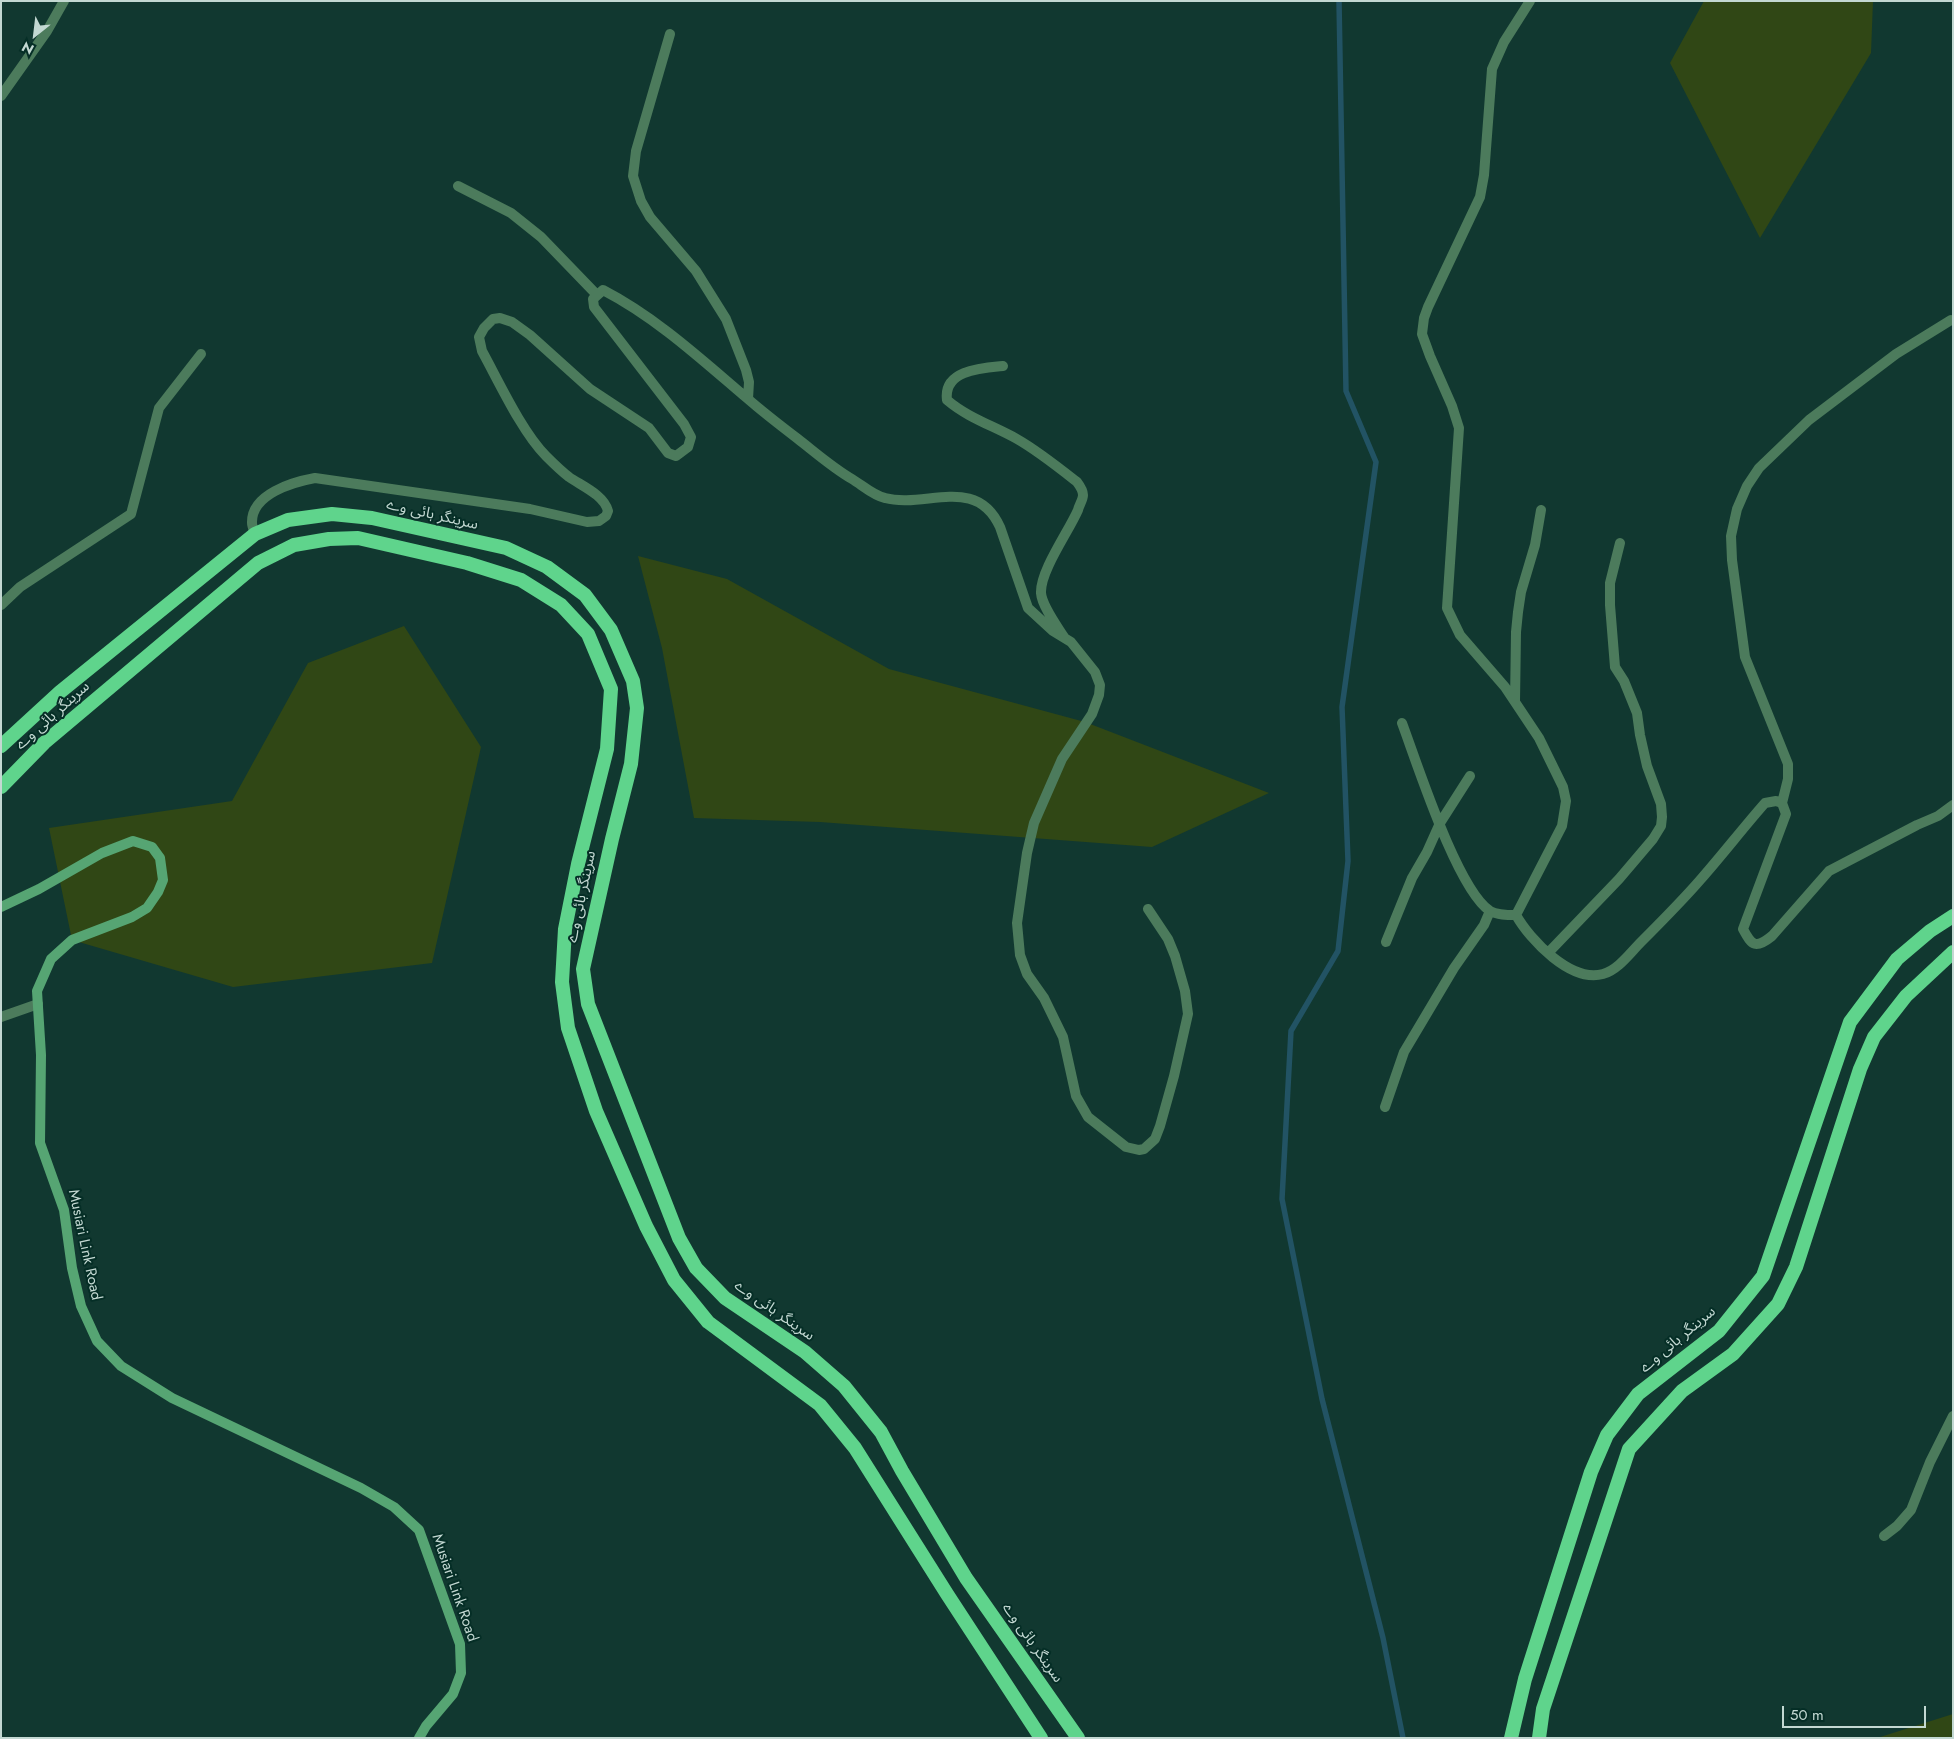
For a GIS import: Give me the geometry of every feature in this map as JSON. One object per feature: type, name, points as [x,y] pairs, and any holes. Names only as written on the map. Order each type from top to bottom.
[{"type":"highway","name":"سرینگر ہائی وے","points":[[1,746],[60,692],[255,534],[288,520],[332,514],[372,518],[506,548],[547,567],[585,595],[611,630],[633,681],[637,708],[631,764],[583,968],[588,1004],[679,1238],[696,1268],[725,1298],[804,1352],[844,1386],[881,1432],[902,1472],[966,1578],[1078,1738]]},
{"type":"highway","name":"سرینگر ہائی وے","points":[[1,787],[44,743],[258,563],[294,545],[329,539],[358,538],[467,563],[521,580],[561,605],[588,634],[611,689],[607,749],[578,864],[565,929],[562,982],[568,1028],[596,1111],[646,1226],[674,1280],[708,1322],[820,1405],[855,1448],[1041,1738]]},
{"type":"highway","name":"سرینگر ہائی وے","points":[[1511,1738],[1528,1669],[1591,1472],[1607,1435],[1638,1394],[1719,1331],[1763,1276],[1850,1022],[1897,959],[1930,931],[1953,916]]},
{"type":"highway","points":[[1539,1738],[1543,1709],[1629,1449],[1682,1391],[1733,1354],[1778,1304],[1796,1267],[1860,1069],[1874,1037],[1906,996],[1953,952]]},
{"type":"main road","name":"Musiari Link Road","points":[[1,907],[39,889],[102,853],[133,841],[152,847],[160,858],[163,880],[158,892],[147,908],[72,940],[51,959],[37,991],[41,1055],[40,1143],[64,1210],[72,1268],[81,1306],[97,1341],[121,1366],[172,1398],[361,1488],[394,1507],[419,1530],[460,1644],[461,1673],[453,1694],[426,1726],[419,1738]]},
{"type":"street","points":[[1,96],[47,31],[64,1]]},
{"type":"street","points":[[1516,916],[1556,840],[1565,814],[1566,801],[1563,787],[1539,738],[1500,681],[1460,635],[1446,608],[1458,428],[1452,406],[1422,334],[1424,318],[1428,307],[1480,197],[1484,175],[1492,69],[1504,42],[1530,1]]},
{"type":"street","points":[[670,34],[636,151],[633,176],[641,201],[650,217],[696,271],[726,319],[746,370],[749,382],[748,399]]},
{"type":"street","points":[[458,186],[511,213],[541,237],[597,294]]},
{"type":"street","points":[[255,534],[252,522],[260,503],[280,488],[297,481],[315,478],[530,509],[588,522],[599,521],[606,516],[608,511],[606,505],[599,497],[567,476],[544,454],[526,430],[486,359],[479,337],[484,328],[493,319],[500,318],[512,322],[530,335],[590,389],[649,428],[668,453],[676,456],[688,446],[691,437],[684,424],[594,308],[593,299],[603,290],[626,303],[708,364],[748,399],[837,470],[884,498],[911,499],[953,496],[972,500],[984,506],[995,516],[1000,527],[1028,608],[1053,631],[1071,642],[1095,672],[1100,685],[1099,695],[1092,714],[1062,759],[1034,823],[1027,853],[1017,922],[1020,955],[1027,974],[1044,998],[1063,1037],[1076,1096],[1088,1117],[1126,1147],[1139,1150],[1144,1150],[1155,1138],[1160,1126],[1188,1014],[1185,991],[1175,956],[1168,939],[1148,908]]},
{"type":"street","points":[[1951,320],[1896,354],[1809,420],[1759,468],[1747,486],[1737,509],[1731,536],[1732,560],[1745,657],[1788,764],[1788,779],[1782,803],[1786,814],[1743,929],[1750,941],[1754,944],[1762,944],[1772,936],[1829,871],[1938,816],[1953,805]]},
{"type":"street","points":[[1,605],[20,586],[131,514],[159,408],[201,354]]},
{"type":"street","points":[[1004,366],[972,370],[954,378],[946,393],[947,400],[955,407],[980,421],[1018,439],[1077,482],[1081,488],[1083,496],[1043,581],[1041,593],[1044,604],[1064,638]]},
{"type":"street","points":[[1515,702],[1518,612],[1521,592],[1535,545],[1541,510]]},
{"type":"street","points":[[1548,953],[1619,880],[1653,839],[1661,826],[1661,804],[1647,766],[1637,713],[1624,681],[1615,667],[1610,583],[1620,543]]},
{"type":"street","points":[[1402,723],[1440,823],[1462,873],[1480,902],[1490,911],[1502,915],[1516,916]]},
{"type":"street","points":[[1386,942],[1412,878],[1427,852],[1440,823],[1470,776]]},
{"type":"street","points":[[1516,916],[1523,927],[1548,953],[1567,966],[1591,975],[1603,974],[1616,967],[1671,912],[1765,803],[1776,800],[1782,803]]},
{"type":"street","points":[[1385,1107],[1404,1052],[1454,968],[1484,925],[1490,911]]},
{"type":"street","points":[[1,1017],[38,1004]]},
{"type":"street","points":[[1884,1536],[1897,1526],[1911,1510],[1930,1462],[1953,1416]]},
{"type":"green space","points":[[1704,1],[1873,1],[1871,53],[1760,238],[1670,63]]},
{"type":"green space","points":[[638,556],[727,579],[889,669],[1085,722],[1269,793],[1152,847],[820,822],[694,818],[662,648]]},
{"type":"green space","points":[[404,626],[481,747],[432,963],[233,987],[72,940],[49,828],[232,801],[308,663]]},
{"type":"green space","points":[[1953,1714],[1953,1738],[1877,1738]]},
{"type":"waterway","points":[[1339,1],[1346,391],[1376,462],[1342,707],[1348,861],[1338,951],[1291,1031],[1282,1199],[1322,1399],[1383,1638],[1403,1738]]}]
